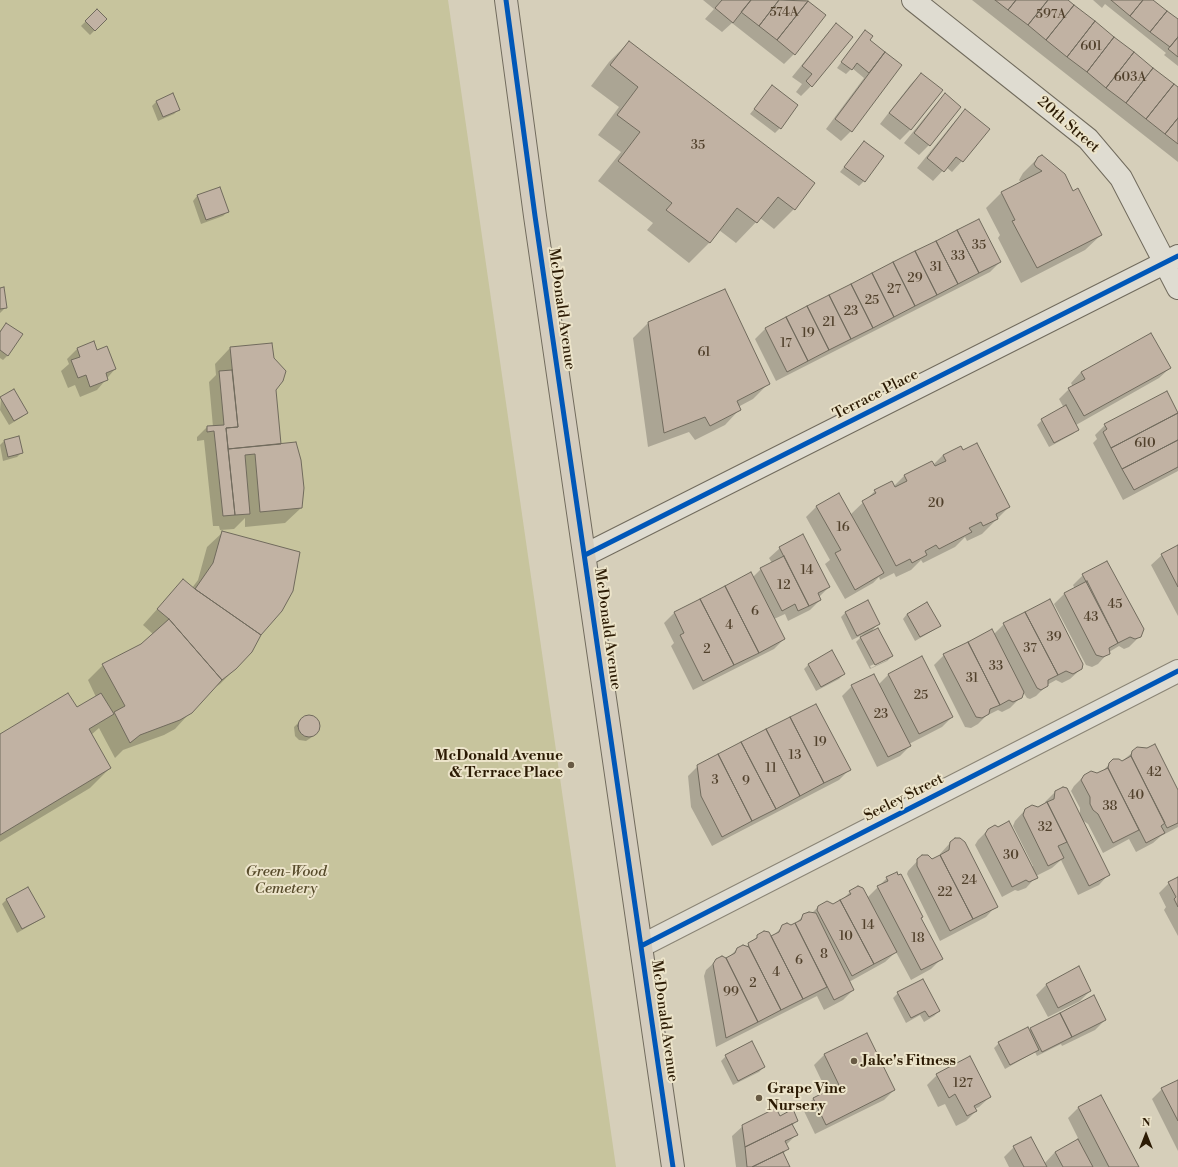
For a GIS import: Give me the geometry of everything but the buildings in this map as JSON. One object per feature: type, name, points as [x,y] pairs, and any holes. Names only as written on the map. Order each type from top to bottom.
[{"type":"main road","name":"McDonald Avenue","points":[[506,0],[535,216],[673,1167]]},
{"type":"main road","name":"20th Street","points":[[913,0],[1088,139],[1121,178],[1172,260],[1178,288]]},
{"type":"main road","name":"Terrace Place","points":[[584,555],[1172,260]]},
{"type":"main road","name":"Seeley Street","points":[[641,946],[1178,671]]},
{"type":"green space","name":"Green-Wood Cemetery","points":[[0,0],[448,0],[616,1167],[0,1167]]},
{"type":"cycle path","points":[[506,0],[535,216],[673,1167]]},
{"type":"cycle path","points":[[585,555],[1178,256]]},
{"type":"cycle path","points":[[641,946],[1178,671]]},
{"type":"place","name":"McDonald Avenue & Terrace Place","points":[[571,765]]},
{"type":"place","name":"Jake's Fitness","points":[[854,1061]]},
{"type":"place","name":"Grape Vine Nursery","points":[[759,1098]]}]
